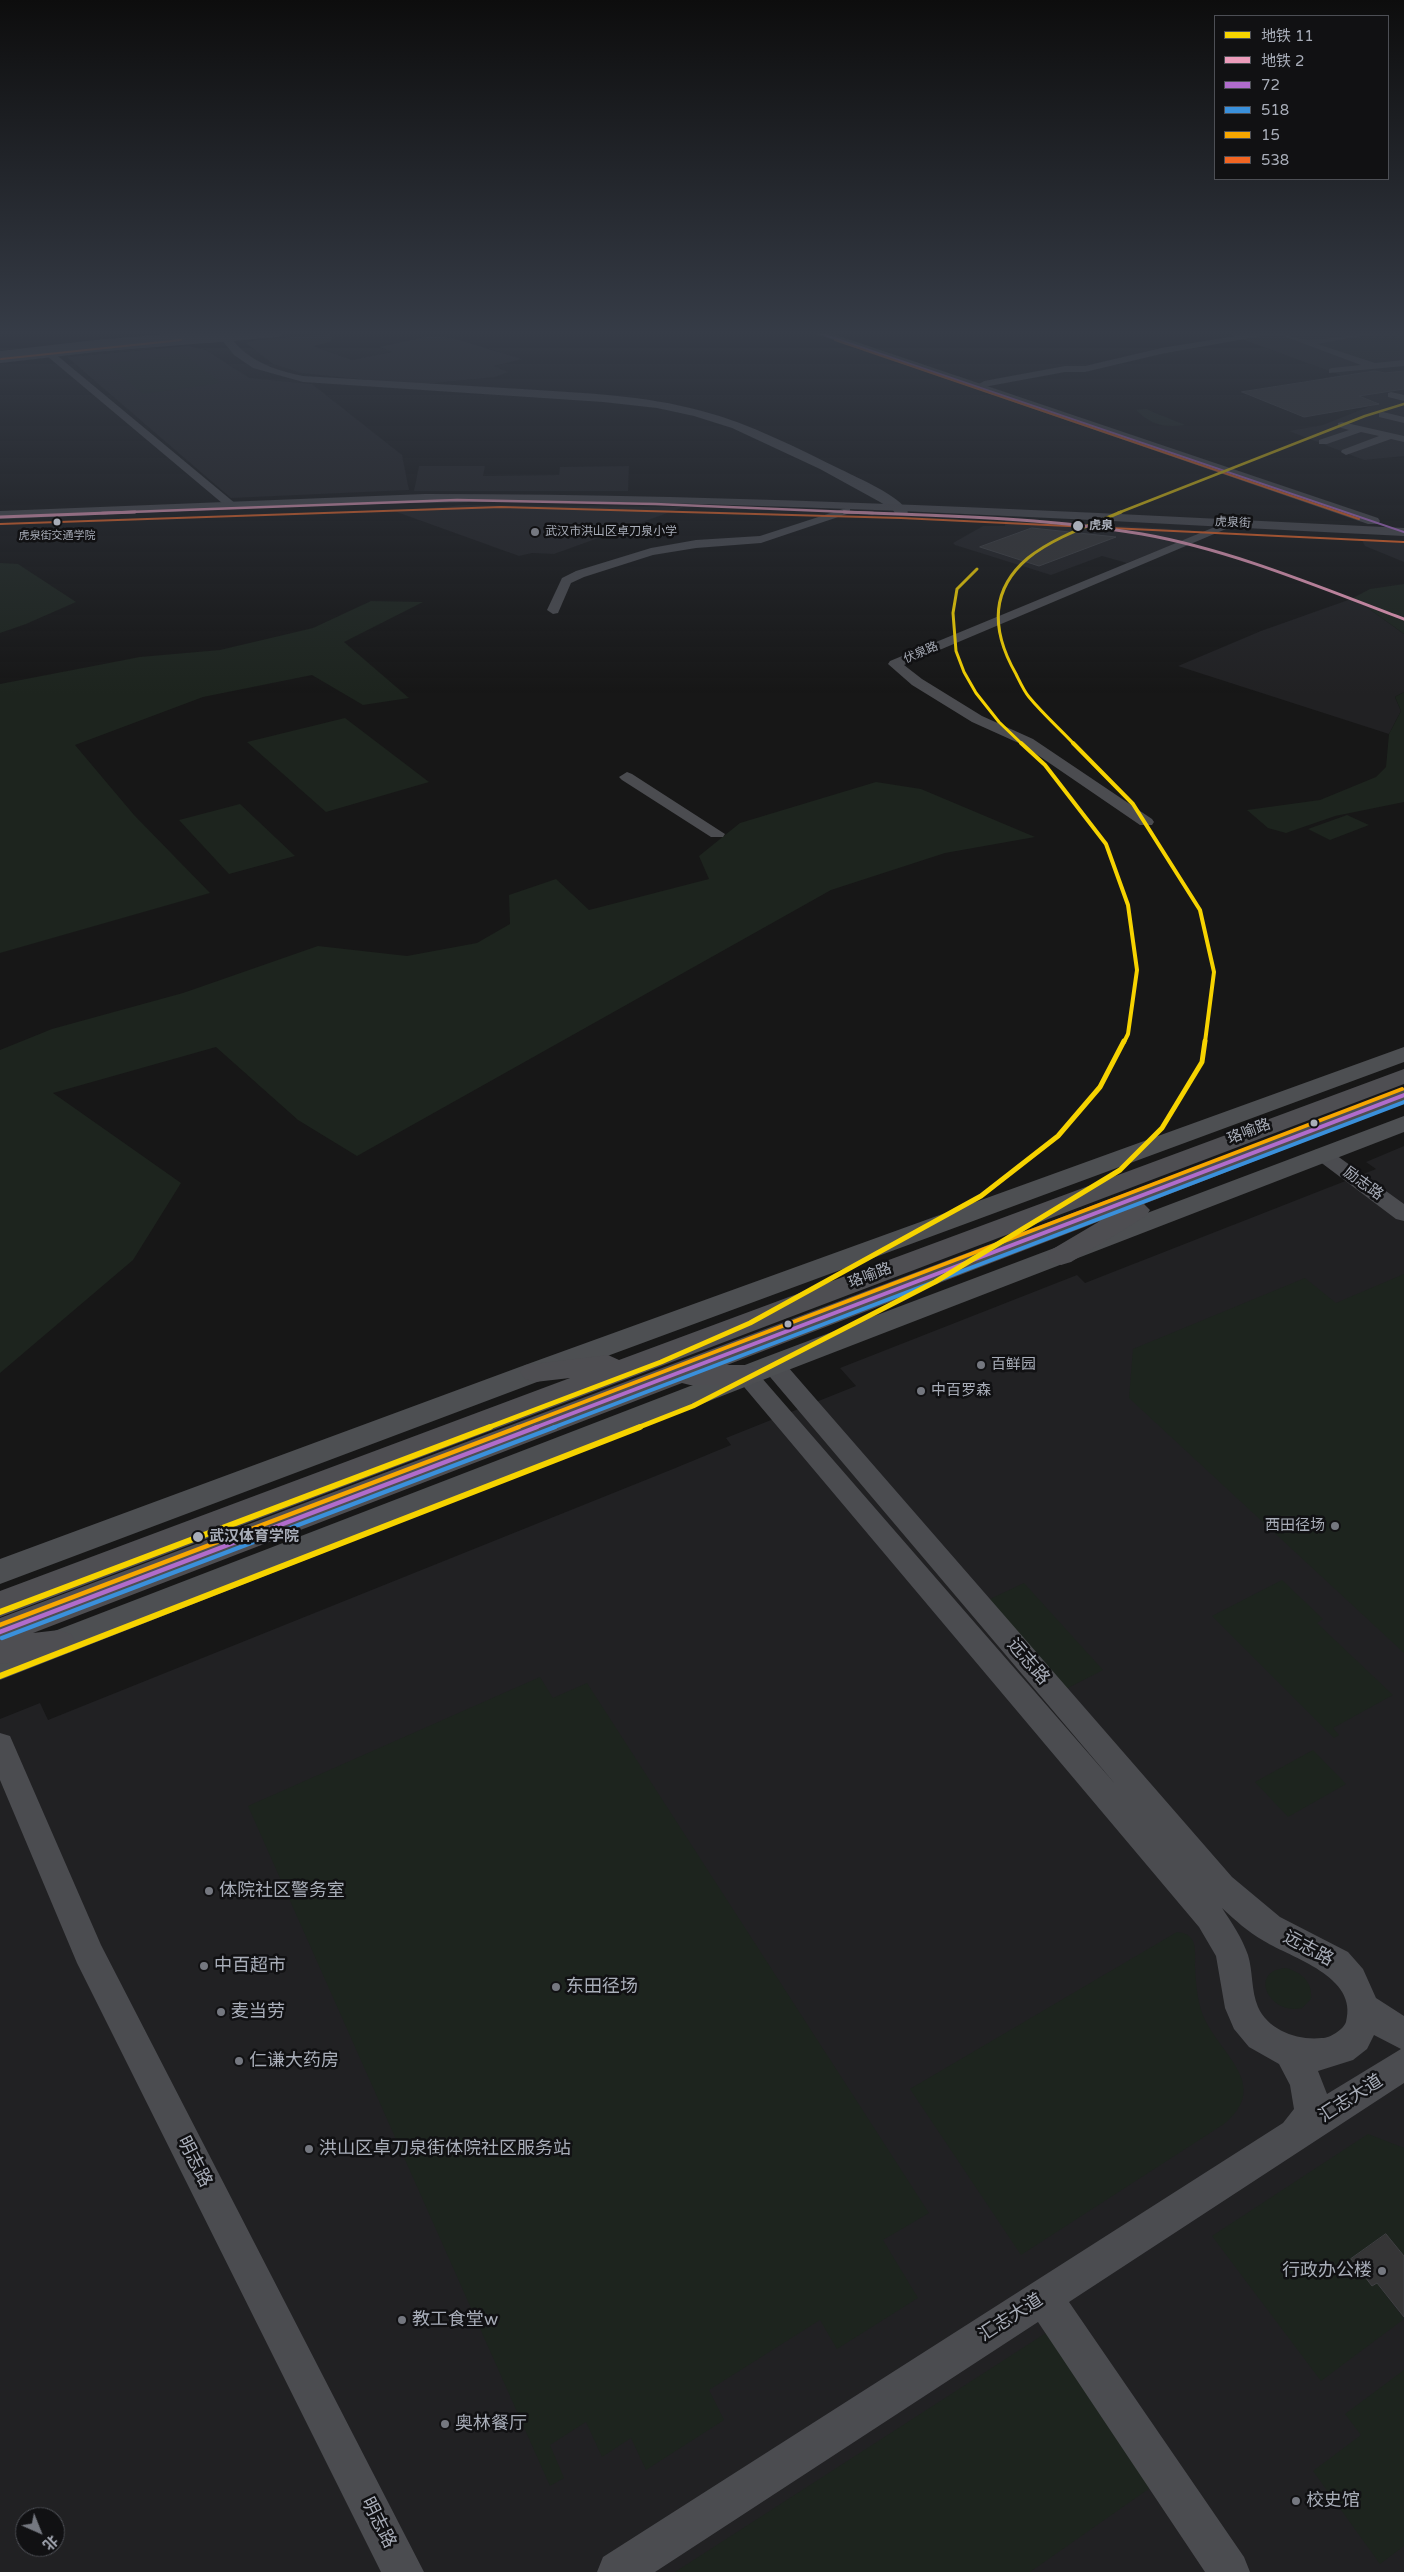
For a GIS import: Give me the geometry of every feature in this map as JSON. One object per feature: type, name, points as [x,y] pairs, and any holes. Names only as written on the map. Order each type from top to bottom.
[{"type":"highway","name":"珞喻路","points":[[0,1604],[1404,1076]]},
{"type":"highway","name":"珞喻路","points":[[0,1632],[1404,1095]]},
{"type":"highway","points":[[1061,1256],[1197,1174]]},
{"type":"highway","points":[[536,1372],[644,1361]]},
{"type":"highway","points":[[676,1374],[746,1375]]},
{"type":"highway","points":[[0,1651],[59,1643]]},
{"type":"main road","points":[[1175,454],[1404,533]]},
{"type":"main road","points":[[1190,454],[1404,527]]},
{"type":"main road","name":"虎泉街","points":[[0,517],[425,498],[512,497],[900,510],[1404,533]]},
{"type":"main road","name":"虎泉街","points":[[0,517],[501,501],[846,511],[900,510],[1222,527],[1404,533]]},
{"type":"main road","points":[[1357,530],[1378,523]]},
{"type":"main road","points":[[0,1572],[536,1372],[1404,1054]]},
{"type":"main road","points":[[0,1666],[746,1375],[1061,1256],[1404,1123]]},
{"type":"street","points":[[170,454],[232,506]]},
{"type":"street","points":[[800,454],[867,488],[900,510]]},
{"type":"street","points":[[553,610],[566,580],[580,574],[667,548],[761,539],[846,511]]},
{"type":"street","name":"伏泉路","points":[[1146,822],[1028,742],[977,720],[917,682],[895,664],[1222,527]]},
{"type":"street","points":[[627,777],[717,834]]},
{"type":"street","name":"励志路","points":[[1322,1154],[1404,1214]]},
{"type":"street","name":"远志路","points":[[746,1375],[1210,1916],[1232,1955],[1238,2000],[1243,2012],[1259,2035],[1278,2048],[1291,2053],[1319,2056],[1344,2048],[1351,2042],[1360,2026],[1362,2008],[1351,1979],[1336,1962],[1318,1950],[1276,1932],[1221,1887],[773,1365]]},
{"type":"street","name":"明志路","points":[[0,1745],[88,1953],[403,2572]]},
{"type":"street","points":[[1362,2008],[1404,2034]]},
{"type":"street","points":[[1290,2138],[1309,2117],[1310,2102],[1302,2074],[1291,2053]]},
{"type":"street","name":"汇志大道","points":[[619,2572],[1404,2064]]},
{"type":"street","points":[[1044,2297],[1230,2572]]},
{"type":"shaded area","points":[[180,454],[401,454],[409,490],[231,498]]},
{"type":"shaded area","points":[[1349,454],[1404,454],[1404,456],[1364,460]]},
{"type":"shaded area","points":[[419,466],[485,466],[483,476],[559,475],[560,467],[629,466],[628,491],[414,491]]},
{"type":"shaded area","name":"武汉市洪山区卓刀泉小学","points":[[464,505],[684,507],[554,554],[532,553],[519,556],[394,511]]},
{"type":"shaded area","points":[[1005,519],[1190,530],[1197,535],[1127,563],[1102,556],[1051,575],[953,543],[983,526],[1005,526]]},
{"type":"shaded area","points":[[1361,539],[1404,543],[1404,562],[1365,546]]},
{"type":"shaded area","points":[[0,563],[18,564],[76,602],[0,633]]},
{"type":"shaded area","points":[[1404,584],[1404,634],[1364,605],[1351,599],[1370,589]]},
{"type":"shaded area","points":[[1351,599],[1364,605],[1404,634],[1404,692],[1395,697],[1401,711],[1389,734],[1178,666],[1261,631]]},
{"type":"shaded area","points":[[371,601],[423,602],[344,642],[409,698],[363,705],[312,675],[203,697],[75,745],[134,815],[210,893],[0,953],[0,684],[140,657],[220,650],[313,628]]},
{"type":"shaded area","points":[[1404,692],[1404,802],[1335,816],[1286,833],[1268,828],[1247,810],[1320,800],[1376,777],[1386,767],[1389,734],[1401,711],[1395,697]]},
{"type":"shaded area","points":[[345,718],[429,782],[326,812],[247,742]]},
{"type":"shaded area","points":[[876,782],[921,789],[1035,837],[945,853],[831,890],[357,1156],[298,1120],[216,1047],[53,1093],[181,1183],[133,1260],[0,1373],[0,1050],[52,1029],[183,993],[318,946],[407,956],[477,943],[510,924],[509,895],[556,879],[589,910],[709,879],[699,856],[740,823]]},
{"type":"shaded area","points":[[240,804],[295,856],[229,874],[179,820]]},
{"type":"shaded area","points":[[1347,815],[1369,825],[1330,840],[1308,829]]},
{"type":"shaded area","points":[[1404,1146],[1404,2572],[0,2572],[0,1719],[40,1703],[48,1720],[731,1445],[726,1438],[856,1386],[840,1368],[1077,1275],[1085,1283],[1376,1169],[1366,1162]]},
{"type":"shaded area","name":"西田径场","points":[[1404,1274],[1404,1653],[1129,1398],[1133,1349],[1305,1278],[1336,1303]]},
{"type":"shaded area","points":[[1282,1580],[1323,1619],[1317,1623],[1393,1695],[1333,1728],[1339,1735],[1334,1738],[1212,1616]]},
{"type":"shaded area","points":[[1024,1583],[1103,1670],[1066,1689],[988,1600]]},
{"type":"shaded area","name":"东田径场","points":[[540,1677],[553,1698],[587,1683],[929,2213],[883,2240],[918,2298],[837,2349],[820,2320],[709,2390],[724,2420],[646,2470],[631,2438],[602,2457],[586,2422],[550,2445],[564,2478],[550,2486],[248,1806]]},
{"type":"shaded area","points":[[1313,1750],[1346,1784],[1288,1817],[1255,1782]]},
{"type":"shaded area","points":[[1177,1932],[1186,1934],[1193,1941],[1197,1990],[1202,2013],[1209,2028],[1237,2068],[1243,2082],[1243,2095],[1238,2109],[1224,2124],[1021,2255],[910,2089]]},
{"type":"shaded area","points":[[1286,1968],[1301,1975],[1310,1988],[1311,1999],[1302,2008],[1291,2009],[1281,2006],[1267,1992],[1265,1984],[1268,1977],[1274,1971]]},
{"type":"shaded area","points":[[1368,2134],[1404,2148],[1404,2256],[1386,2234],[1351,2259],[1372,2286],[1377,2283],[1404,2319],[1321,2381],[1212,2236]]},
{"type":"shaded area","points":[[1049,2331],[1150,2488],[1030,2572],[675,2572]]},
{"type":"shaded area","points":[[1404,2370],[1404,2546],[1380,2564],[1313,2471],[1361,2435],[1345,2414]]},
{"type":"building","points":[[1032,528],[1116,537],[1039,566],[980,547]]},
{"type":"building","name":"行政办公楼","points":[[1386,2234],[1404,2256],[1404,2317],[1377,2283],[1372,2286],[1351,2259]]},
{"type":"metro line","name":"11","points":[[0,1676],[693,1406],[935,1282],[1120,1170],[1162,1128],[1202,1062],[1214,972],[1200,910],[1133,804],[1028,696],[1011,666],[999,636],[997,616],[1001,594],[1009,577],[1029,557],[1056,541],[1136,505],[1267,454]]},
{"type":"metro line","name":"2","points":[[0,517],[457,500],[655,504],[1034,520],[1142,534],[1209,550],[1307,582],[1404,619]]},
{"type":"metro line","name":"11","points":[[0,1612],[661,1362],[750,1323],[981,1196],[1058,1136],[1100,1087],[1128,1034],[1137,970],[1128,905],[1106,844],[1045,765],[999,722],[976,693],[964,672],[956,651],[953,613],[957,589],[977,569]]},
{"type":"transit line","name":"538","points":[[1169,454],[1359,519]]},
{"type":"transit line","name":"72","points":[[1175,454],[1404,532]]},
{"type":"transit line","name":"538","points":[[0,524],[501,507],[901,518],[1404,542]]},
{"type":"transit line","name":"15","points":[[0,1625],[1402,1089]]},
{"type":"transit line","name":"72","points":[[0,1632],[1404,1095]]},
{"type":"transit line","name":"518","points":[[2,1638],[1404,1102]]},
{"type":"place","name":"虎泉街交通学院","points":[[57,522]]},
{"type":"place","name":"虎泉","points":[[1078,526]]},
{"type":"place","name":"武汉市洪山区卓刀泉小学","points":[[535,532]]},
{"type":"place","name":"百鲜园","points":[[981,1365]]},
{"type":"place","name":"中百罗森","points":[[921,1391]]},
{"type":"place","name":"西田径场","points":[[1335,1526]]},
{"type":"place","name":"武汉体育学院","points":[[198,1537]]},
{"type":"place","name":"体院社区警务室","points":[[209,1891]]},
{"type":"place","name":"中百超市","points":[[204,1966]]},
{"type":"place","name":"东田径场","points":[[556,1987]]},
{"type":"place","name":"麦当劳","points":[[221,2012]]},
{"type":"place","name":"仁谦大药房","points":[[239,2061]]},
{"type":"place","name":"洪山区卓刀泉街体院社区服务站","points":[[309,2149]]},
{"type":"place","name":"行政办公楼","points":[[1382,2271]]},
{"type":"place","name":"教工食堂w","points":[[402,2320]]},
{"type":"place","name":"奥林餐厅","points":[[445,2424]]},
{"type":"place","name":"校史馆","points":[[1296,2501]]}]
